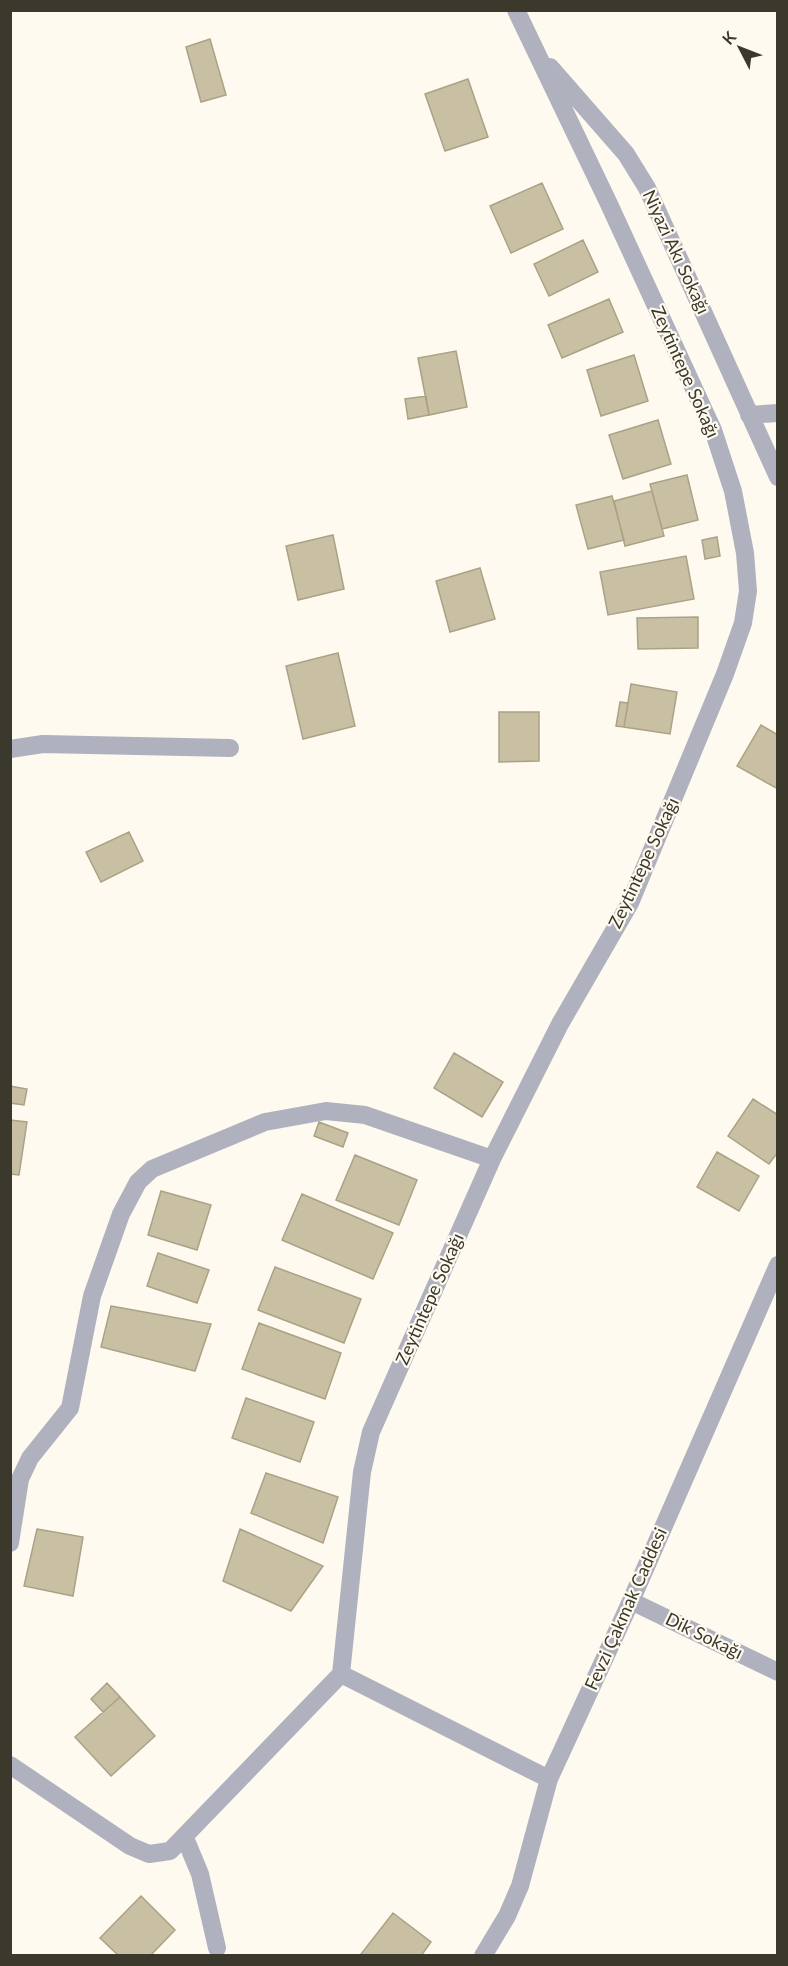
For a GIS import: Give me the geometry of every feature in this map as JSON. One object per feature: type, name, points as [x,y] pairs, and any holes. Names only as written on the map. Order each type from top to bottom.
[{"type":"street","points":[[516,10],[536,51]]},
{"type":"street","name":"Niyazi Akı Sokağı","points":[[536,51],[618,144],[647,188],[777,477]]},
{"type":"street","name":"Zeytintepe Sokağı","points":[[341,1674],[362,1472],[371,1432],[492,1160],[560,1024],[630,903],[725,674],[743,623],[748,591],[745,553],[733,491],[712,430],[536,51]]},
{"type":"street","points":[[749,415],[777,413]]},
{"type":"street","points":[[10,749],[43,744],[230,748]]},
{"type":"street","points":[[10,1544],[20,1479],[30,1458],[70,1407],[92,1296],[121,1214],[138,1182],[152,1169],[265,1122],[326,1111],[365,1115],[492,1160]]},
{"type":"street","name":"Fevzi Çakmak Caddesi","points":[[483,1956],[507,1916],[520,1886],[549,1779],[631,1601],[777,1265]]},
{"type":"street","name":"Dik Sokağı","points":[[631,1601],[777,1672]]},
{"type":"street","points":[[10,1765],[130,1846],[148,1854],[170,1851],[341,1674],[549,1779]]},
{"type":"street","points":[[185,1838],[200,1874],[217,1948]]},
{"type":"building","points":[[210,39],[226,95],[201,102],[186,47]]},
{"type":"building","points":[[468,79],[488,137],[445,151],[425,94]]},
{"type":"building","points":[[542,183],[563,229],[511,253],[490,206]]},
{"type":"building","points":[[583,240],[598,272],[549,296],[534,264]]},
{"type":"building","points":[[609,299],[623,332],[562,358],[548,325]]},
{"type":"building","points":[[456,351],[467,407],[429,415],[418,358]]},
{"type":"building","points":[[634,355],[648,401],[601,416],[587,370]]},
{"type":"building","points":[[426,396],[429,415],[408,419],[405,399]]},
{"type":"building","points":[[658,420],[671,464],[623,479],[609,435]]},
{"type":"building","points":[[687,475],[698,520],[662,529],[650,484]]},
{"type":"building","points":[[652,491],[664,536],[625,546],[614,501]]},
{"type":"building","points":[[612,496],[624,540],[588,549],[576,505]]},
{"type":"building","points":[[333,535],[344,589],[298,600],[286,546]]},
{"type":"building","points":[[717,537],[720,556],[705,559],[702,540]]},
{"type":"building","points":[[686,556],[694,599],[608,615],[600,572]]},
{"type":"building","points":[[480,568],[495,619],[450,632],[436,581]]},
{"type":"building","points":[[698,617],[698,648],[638,649],[637,618]]},
{"type":"building","points":[[338,653],[355,726],[303,739],[286,666]]},
{"type":"building","points":[[631,684],[677,692],[670,734],[624,727]]},
{"type":"building","points":[[620,702],[628,703],[624,727],[616,726]]},
{"type":"building","points":[[499,712],[539,712],[539,761],[499,762]]},
{"type":"building","points":[[761,725],[778,735],[778,789],[737,766]]},
{"type":"building","points":[[129,832],[143,861],[101,882],[86,852]]},
{"type":"building","points":[[454,1053],[503,1082],[482,1117],[434,1088]]},
{"type":"building","points":[[10,1086],[27,1089],[24,1105],[10,1103]]},
{"type":"building","points":[[753,1099],[778,1115],[778,1152],[769,1164],[728,1136]]},
{"type":"building","points":[[10,1120],[27,1122],[19,1175],[10,1174]]},
{"type":"building","points":[[319,1122],[348,1133],[343,1147],[314,1136]]},
{"type":"building","points":[[717,1152],[759,1176],[739,1211],[697,1187]]},
{"type":"building","points":[[355,1155],[417,1180],[399,1225],[336,1200]]},
{"type":"building","points":[[161,1191],[211,1205],[197,1250],[148,1235]]},
{"type":"building","points":[[302,1194],[393,1233],[373,1279],[282,1240]]},
{"type":"building","points":[[158,1253],[209,1270],[197,1303],[147,1286]]},
{"type":"building","points":[[275,1267],[361,1299],[344,1343],[258,1310]]},
{"type":"building","points":[[111,1306],[211,1324],[195,1371],[101,1347]]},
{"type":"building","points":[[259,1323],[341,1353],[325,1399],[242,1369]]},
{"type":"building","points":[[246,1398],[314,1422],[300,1462],[232,1438]]},
{"type":"building","points":[[266,1473],[338,1497],[323,1543],[251,1513]]},
{"type":"building","points":[[37,1529],[83,1537],[73,1596],[24,1586]]},
{"type":"building","points":[[240,1529],[323,1566],[291,1611],[223,1581]]},
{"type":"building","points":[[107,1683],[120,1697],[103,1712],[91,1699]]},
{"type":"building","points":[[120,1697],[155,1736],[111,1776],[75,1737]]},
{"type":"building","points":[[141,1896],[175,1930],[150,1956],[119,1956],[100,1938]]},
{"type":"building","points":[[393,1913],[431,1942],[421,1956],[364,1956],[361,1954]]}]
